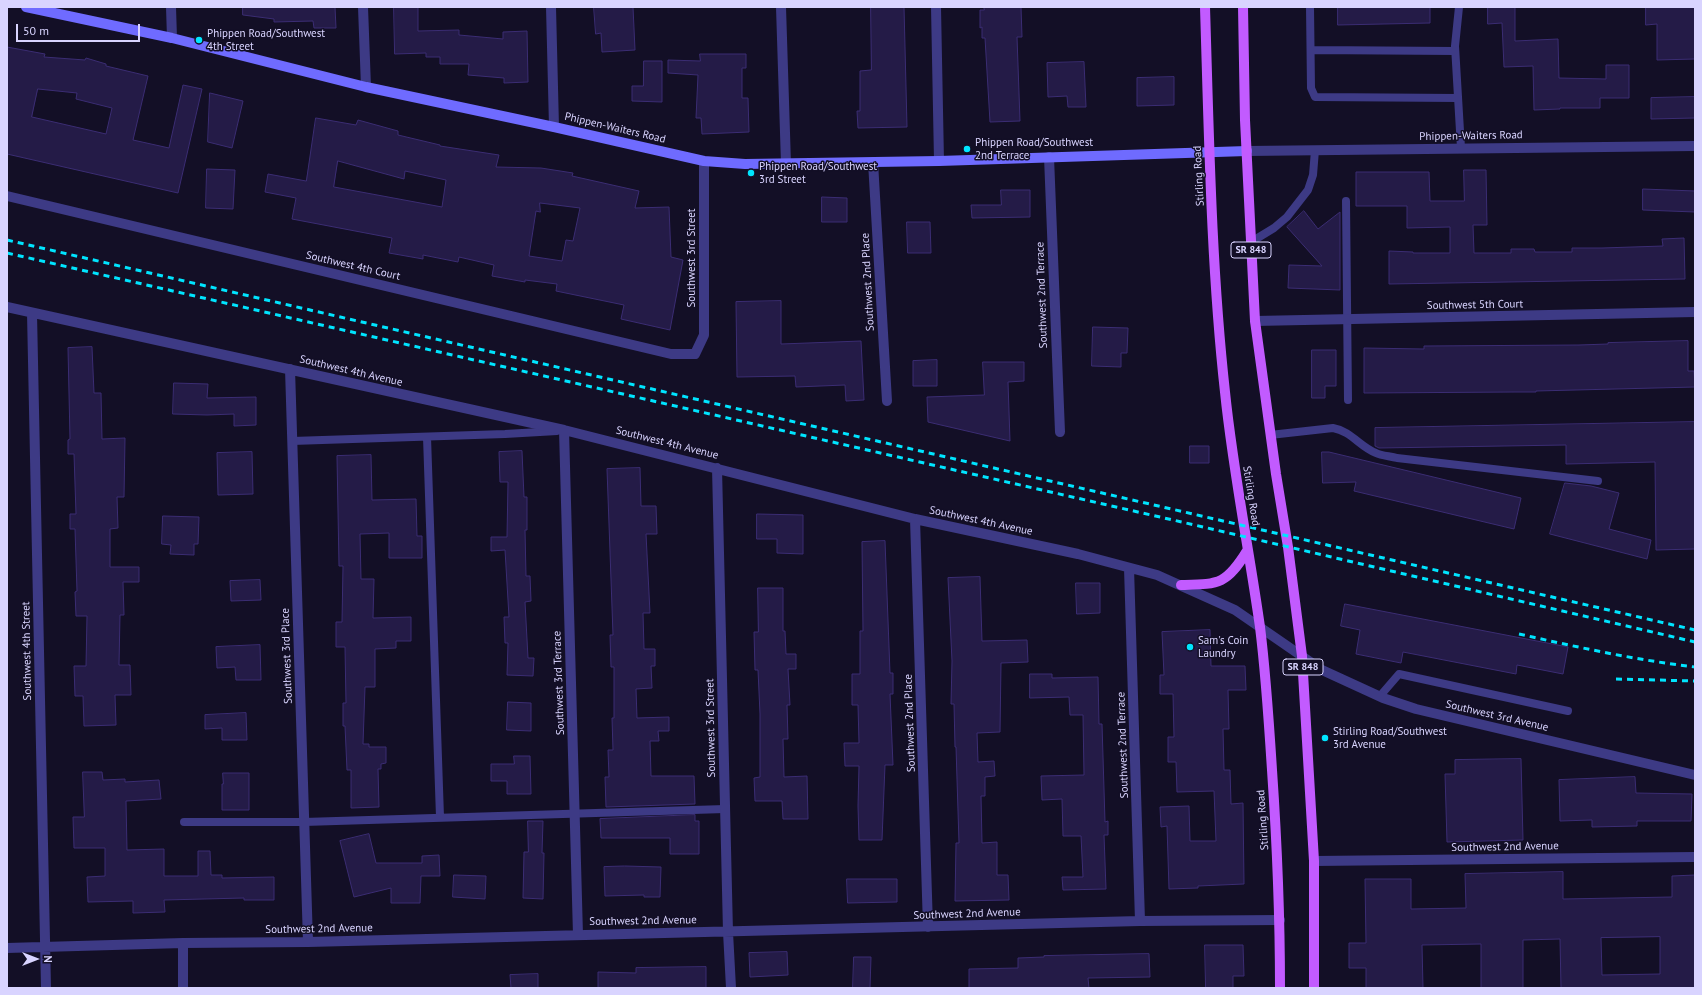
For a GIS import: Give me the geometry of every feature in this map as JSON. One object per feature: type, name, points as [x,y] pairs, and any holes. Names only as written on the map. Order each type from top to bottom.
[{"type":"main road","name":"Stirling Road","points":[[1204,7],[1215,270],[1225,392],[1247,551],[1260,627],[1269,725],[1278,857],[1280,988]]},
{"type":"main road","name":"SR 848","points":[[1243,7],[1247,151],[1255,322],[1270,435],[1288,547],[1302,656],[1314,861],[1314,988]]},
{"type":"main road","points":[[1182,585],[1210,584],[1220,582],[1228,577],[1238,566],[1247,551]]},
{"type":"street","name":"Phippen-Waiters Road","points":[[26,7],[172,38],[366,87],[704,161],[745,164],[786,164],[939,161],[1210,151],[1695,146]]},
{"type":"street","points":[[171,7],[172,38]]},
{"type":"street","points":[[363,7],[366,87]]},
{"type":"street","points":[[551,7],[554,127]]},
{"type":"street","points":[[781,7],[786,164]]},
{"type":"street","points":[[936,7],[939,161]]},
{"type":"street","name":"Southwest 2nd Terrace","points":[[1049,157],[1060,432]]},
{"type":"street","name":"Southwest 3rd Street","points":[[695,354],[704,335],[704,161]]},
{"type":"street","name":"Southwest 2nd Place","points":[[873,162],[888,401]]},
{"type":"street","name":"Southwest 4th Court","points":[[7,196],[671,354],[695,354]]},
{"type":"street","name":"Southwest 4th Avenue","points":[[7,306],[32,313],[564,430],[915,518],[1078,554],[1157,575],[1235,610],[1302,656]]},
{"type":"street","name":"Southwest 5th Court","points":[[1255,322],[1695,312]]},
{"type":"street","name":"Southwest 4th Street","points":[[32,313],[46,988]]},
{"type":"street","name":"Southwest 3rd Place","points":[[290,369],[308,942]]},
{"type":"street","name":"Southwest 3rd Terrace","points":[[564,430],[578,935]]},
{"type":"street","name":"Southwest 3rd Street","points":[[717,468],[728,932],[731,988]]},
{"type":"street","name":"Southwest 2nd Place","points":[[915,518],[928,927]]},
{"type":"street","name":"Southwest 2nd Terrace","points":[[1129,568],[1140,921]]},
{"type":"street","name":"Southwest 3rd Avenue","points":[[1302,656],[1322,670],[1380,696],[1416,709],[1695,775]]},
{"type":"street","name":"Southwest 2nd Avenue","points":[[1314,861],[1695,857]]},
{"type":"street","name":"Southwest 2nd Avenue","points":[[7,948],[1140,921],[1280,920]]},
{"type":"street","points":[[183,943],[183,988]]},
{"type":"lane","points":[[1310,7],[1311,88],[1315,97],[1458,98]]},
{"type":"lane","points":[[1458,7],[1455,51],[1461,148]]},
{"type":"lane","points":[[1311,50],[1455,51]]},
{"type":"lane","points":[[1251,242],[1274,228],[1287,217],[1308,190],[1313,176],[1315,150]]},
{"type":"lane","points":[[1346,201],[1348,400]]},
{"type":"lane","points":[[1270,435],[1333,428],[1342,430],[1375,453],[1383,455],[1598,481]]},
{"type":"lane","points":[[292,441],[505,434],[564,430]]},
{"type":"lane","points":[[428,437],[440,817]]},
{"type":"lane","points":[[1380,696],[1399,674],[1568,711]]},
{"type":"lane","points":[[184,822],[304,822],[574,812],[725,809]]},
{"type":"building","points":[[243,7],[335,7],[336,28],[314,28],[313,21],[274,22],[274,19],[243,15]]},
{"type":"building","points":[[394,7],[418,7],[418,31],[459,30],[459,35],[503,39],[503,32],[527,31],[528,82],[504,83],[504,78],[468,75],[469,64],[440,64],[440,57],[426,57],[426,53],[395,54]]},
{"type":"building","points":[[594,7],[633,7],[635,50],[602,52],[601,33],[596,34]]},
{"type":"building","points":[[871,7],[904,7],[907,127],[858,128],[857,111],[860,111],[860,71],[871,70]]},
{"type":"building","points":[[984,7],[1021,7],[1022,37],[1017,37],[1020,121],[990,122],[985,38],[982,38],[982,27],[980,28],[980,10],[984,10]]},
{"type":"building","points":[[1338,7],[1430,7],[1430,23],[1338,25]]},
{"type":"building","points":[[1488,7],[1515,7],[1515,41],[1558,39],[1559,78],[1606,79],[1606,65],[1629,65],[1629,98],[1600,98],[1600,108],[1560,108],[1534,110],[1533,66],[1504,67],[1502,23],[1488,24]]},
{"type":"building","points":[[1646,7],[1695,7],[1695,59],[1657,60],[1657,24],[1646,25]]},
{"type":"building","points":[[7,47],[45,54],[44,57],[85,60],[86,58],[106,64],[106,66],[148,76],[133,140],[169,148],[183,85],[202,89],[178,193],[7,154]],"holes":[[[38,89],[77,93],[76,99],[112,108],[106,134],[32,117]]]},
{"type":"building","points":[[700,54],[746,54],[746,68],[742,68],[742,98],[748,98],[749,132],[702,134],[701,118],[696,118],[698,75],[668,73],[668,60],[700,61]]},
{"type":"building","points":[[644,61],[662,61],[662,102],[632,101],[632,86],[643,86]]},
{"type":"building","points":[[1084,62],[1086,107],[1068,107],[1067,96],[1048,97],[1047,63]]},
{"type":"building","points":[[1174,77],[1174,105],[1137,106],[1137,78]]},
{"type":"building","points":[[210,93],[243,101],[232,148],[208,142]]},
{"type":"building","points":[[1695,97],[1695,118],[1651,119],[1651,98]]},
{"type":"building","points":[[316,118],[356,125],[358,120],[398,131],[398,135],[440,146],[499,155],[496,167],[541,168],[573,173],[572,176],[639,191],[635,208],[669,207],[671,257],[683,260],[670,330],[621,319],[624,305],[556,291],[557,284],[525,280],[525,282],[492,276],[494,265],[459,257],[458,262],[423,255],[423,259],[389,253],[392,238],[292,219],[296,198],[265,192],[268,174],[306,181]],"holes":[[[338,161],[404,179],[405,171],[446,180],[442,207],[334,187]],[[540,203],[580,208],[573,241],[566,240],[562,261],[529,256],[536,211],[540,212]]]},
{"type":"building","points":[[207,169],[235,170],[233,209],[206,208]]},
{"type":"building","points":[[1464,170],[1486,170],[1487,225],[1473,225],[1474,253],[1511,253],[1511,249],[1534,249],[1535,252],[1572,252],[1572,248],[1663,246],[1662,239],[1684,238],[1685,279],[1389,284],[1389,251],[1413,253],[1450,253],[1450,227],[1407,228],[1407,206],[1356,206],[1356,172],[1429,172],[1430,201],[1464,201]]},
{"type":"building","points":[[1643,189],[1695,191],[1695,212],[1643,210]]},
{"type":"building","points":[[1001,190],[1030,190],[1030,217],[972,218],[971,205],[1001,205]]},
{"type":"building","points":[[822,197],[847,198],[847,222],[822,222]]},
{"type":"building","points":[[1304,211],[1318,229],[1340,212],[1340,290],[1288,288],[1289,265],[1322,266],[1287,227]]},
{"type":"building","points":[[907,222],[930,222],[931,253],[908,253]]},
{"type":"building","points":[[781,301],[781,344],[861,341],[864,400],[846,401],[845,385],[796,387],[795,376],[737,377],[736,302]]},
{"type":"building","points":[[1093,327],[1128,328],[1127,353],[1121,353],[1121,367],[1092,366]]},
{"type":"building","points":[[1688,341],[1688,371],[1694,371],[1695,387],[1536,392],[1364,393],[1364,348],[1424,349],[1424,346],[1579,345]]},
{"type":"building","points":[[92,347],[94,393],[101,393],[102,439],[125,438],[124,497],[117,497],[118,528],[110,529],[110,567],[139,567],[139,582],[123,582],[124,615],[120,615],[119,665],[130,665],[131,695],[115,695],[116,725],[84,726],[83,696],[75,696],[74,666],[86,666],[87,616],[76,616],[75,592],[77,591],[75,529],[70,529],[70,514],[76,514],[74,454],[68,454],[68,440],[70,439],[68,348]]},
{"type":"building","points":[[1312,350],[1336,350],[1336,386],[1325,386],[1325,398],[1312,398]]},
{"type":"building","points":[[937,360],[937,386],[913,386],[913,361]]},
{"type":"building","points":[[983,362],[1024,362],[1024,381],[1008,382],[1010,441],[928,422],[927,397],[984,395]]},
{"type":"building","points":[[174,383],[208,384],[207,398],[256,397],[256,425],[234,426],[234,414],[173,414]]},
{"type":"building","points":[[1695,422],[1695,549],[1656,550],[1655,462],[1566,464],[1566,445],[1379,448],[1375,446],[1375,428]]},
{"type":"building","points":[[1190,446],[1209,446],[1209,463],[1190,463]]},
{"type":"building","points":[[522,451],[524,497],[527,497],[527,530],[525,530],[526,576],[530,576],[531,601],[525,602],[528,658],[534,658],[533,676],[507,675],[508,643],[505,643],[504,617],[509,617],[505,550],[491,551],[491,537],[507,537],[508,482],[500,482],[499,452]]},
{"type":"building","points":[[252,452],[253,494],[218,495],[217,453]]},
{"type":"building","points":[[1322,452],[1329,452],[1521,498],[1514,529],[1354,491],[1356,482],[1323,483]]},
{"type":"building","points":[[371,455],[372,500],[416,499],[417,536],[422,536],[422,558],[389,558],[389,533],[360,534],[361,579],[374,579],[373,618],[411,617],[411,641],[396,641],[396,648],[375,649],[375,687],[365,687],[363,744],[369,744],[369,747],[386,747],[386,763],[381,764],[381,769],[378,769],[379,807],[351,808],[351,770],[347,770],[345,726],[343,726],[343,703],[346,703],[345,647],[336,647],[336,622],[342,622],[343,566],[339,566],[337,456]]},
{"type":"building","points":[[640,468],[641,506],[656,506],[657,534],[646,534],[650,613],[643,613],[644,649],[655,649],[655,666],[651,666],[652,688],[636,689],[637,718],[669,717],[669,731],[658,731],[659,741],[650,741],[651,776],[694,776],[695,804],[606,807],[605,777],[609,777],[608,750],[613,750],[612,718],[614,718],[614,667],[611,667],[610,635],[613,635],[607,469]]},
{"type":"building","points":[[1565,483],[1591,486],[1619,493],[1609,529],[1651,540],[1647,559],[1550,534]]},
{"type":"building","points":[[757,514],[803,515],[803,554],[777,553],[777,539],[757,539]]},
{"type":"building","points":[[163,516],[199,517],[198,544],[194,544],[194,555],[170,554],[171,545],[162,544]]},
{"type":"building","points":[[885,541],[890,673],[893,673],[893,694],[890,694],[893,765],[885,765],[882,840],[859,840],[859,766],[845,766],[844,743],[859,743],[858,705],[852,705],[852,674],[860,674],[860,631],[863,631],[862,542]]},
{"type":"building","points":[[980,577],[982,641],[1027,640],[1028,662],[1001,663],[1000,732],[977,733],[978,762],[994,761],[995,776],[985,777],[985,796],[981,796],[982,843],[997,842],[997,875],[1008,875],[1009,900],[955,901],[956,843],[959,843],[954,704],[951,704],[952,661],[948,578]]},
{"type":"building","points":[[260,580],[261,600],[231,601],[230,581]]},
{"type":"building","points":[[1076,583],[1100,583],[1100,613],[1077,614]]},
{"type":"building","points":[[758,588],[783,588],[783,631],[785,631],[786,654],[796,654],[796,669],[788,669],[790,705],[787,705],[788,739],[783,739],[784,777],[807,776],[808,819],[783,819],[782,801],[755,801],[754,778],[760,777],[760,714],[758,670],[755,670],[754,632],[758,632]]},
{"type":"building","points":[[1345,604],[1568,647],[1563,674],[1517,665],[1516,674],[1403,652],[1401,663],[1356,654],[1360,630],[1341,626]]},
{"type":"building","points":[[1210,630],[1211,666],[1245,666],[1246,690],[1228,690],[1229,729],[1223,729],[1224,770],[1230,770],[1231,804],[1243,803],[1244,884],[1169,889],[1167,826],[1161,827],[1160,807],[1189,806],[1190,841],[1216,841],[1214,791],[1177,792],[1176,762],[1168,762],[1168,737],[1174,737],[1173,694],[1160,694],[1160,675],[1164,675],[1162,632]]},
{"type":"building","points":[[260,645],[261,680],[236,680],[235,667],[217,668],[216,647]]},
{"type":"building","points":[[1030,674],[1052,674],[1052,678],[1098,677],[1099,724],[1102,724],[1105,822],[1108,821],[1108,835],[1104,835],[1106,889],[1063,890],[1062,877],[1083,877],[1081,836],[1063,836],[1062,799],[1042,800],[1041,776],[1084,775],[1083,715],[1070,715],[1069,697],[1030,698]]},
{"type":"building","points":[[508,702],[531,703],[531,731],[507,730]]},
{"type":"building","points":[[246,713],[247,740],[222,740],[222,728],[205,729],[205,715]]},
{"type":"building","points":[[514,756],[530,756],[531,794],[507,794],[507,781],[491,781],[491,764],[514,764]]},
{"type":"building","points":[[1521,759],[1523,840],[1447,842],[1445,774],[1455,774],[1455,760]]},
{"type":"building","points":[[83,772],[102,772],[103,780],[125,779],[125,782],[159,780],[161,799],[126,801],[127,850],[164,849],[164,876],[198,876],[198,851],[210,851],[211,875],[222,875],[222,878],[274,877],[274,900],[244,900],[244,898],[164,900],[165,912],[133,913],[133,901],[88,902],[87,877],[105,876],[105,848],[74,848],[73,817],[84,817]]},
{"type":"building","points":[[223,773],[249,773],[249,810],[222,810]]},
{"type":"building","points":[[1635,777],[1636,793],[1692,794],[1691,821],[1637,821],[1637,826],[1592,827],[1592,820],[1560,821],[1559,780]]},
{"type":"building","points":[[695,815],[695,821],[699,821],[699,854],[670,854],[670,838],[601,838],[600,819]]},
{"type":"building","points":[[528,821],[543,821],[543,899],[523,898],[524,852],[528,852]]},
{"type":"building","points":[[369,834],[376,863],[422,863],[422,856],[439,855],[440,876],[421,876],[420,903],[391,903],[391,888],[354,897],[340,841]]},
{"type":"building","points":[[604,867],[661,867],[660,897],[644,897],[644,895],[605,896]]},
{"type":"building","points":[[1563,872],[1563,899],[1672,897],[1672,876],[1695,875],[1695,988],[1561,988],[1560,939],[1523,940],[1523,988],[1481,988],[1481,944],[1422,945],[1423,988],[1366,988],[1366,968],[1349,968],[1349,943],[1366,943],[1365,879],[1411,879],[1411,909],[1466,908],[1465,874]],"holes":[[[1660,937],[1660,974],[1602,975],[1601,938]]]},
{"type":"building","points":[[454,875],[486,876],[485,899],[453,897]]},
{"type":"building","points":[[847,879],[897,879],[897,902],[848,903]]},
{"type":"building","points":[[1205,945],[1243,945],[1244,976],[1233,976],[1233,988],[1206,988]]},
{"type":"building","points":[[787,952],[788,975],[750,977],[749,953]]},
{"type":"building","points":[[1149,954],[1150,977],[1088,978],[1089,988],[969,988],[969,969],[1018,968],[1018,958],[1044,956]]},
{"type":"building","points":[[854,957],[871,957],[870,988],[853,988]]},
{"type":"building","points":[[706,967],[706,988],[598,988],[598,972],[636,973],[636,968]]},
{"type":"building","points":[[538,974],[538,988],[511,988],[510,975]]},
{"type":"railway","points":[[7,240],[1695,630]]},
{"type":"railway","points":[[7,253],[1186,523],[1695,642]]},
{"type":"railway","points":[[1519,634],[1628,657],[1695,667]]},
{"type":"railway","points":[[1616,679],[1695,681]]},
{"type":"place","name":"Phippen Road/Southwest 4th Street","points":[[199,40]]},
{"type":"place","name":"Phippen Road/Southwest 2nd Terrace","points":[[967,149]]},
{"type":"place","name":"Phippen Road/Southwest 3rd Street","points":[[751,173]]},
{"type":"place","name":"Sam's Coin Laundry","points":[[1190,647]]},
{"type":"place","name":"Stirling Road/Southwest 3rd Avenue","points":[[1325,738]]}]
